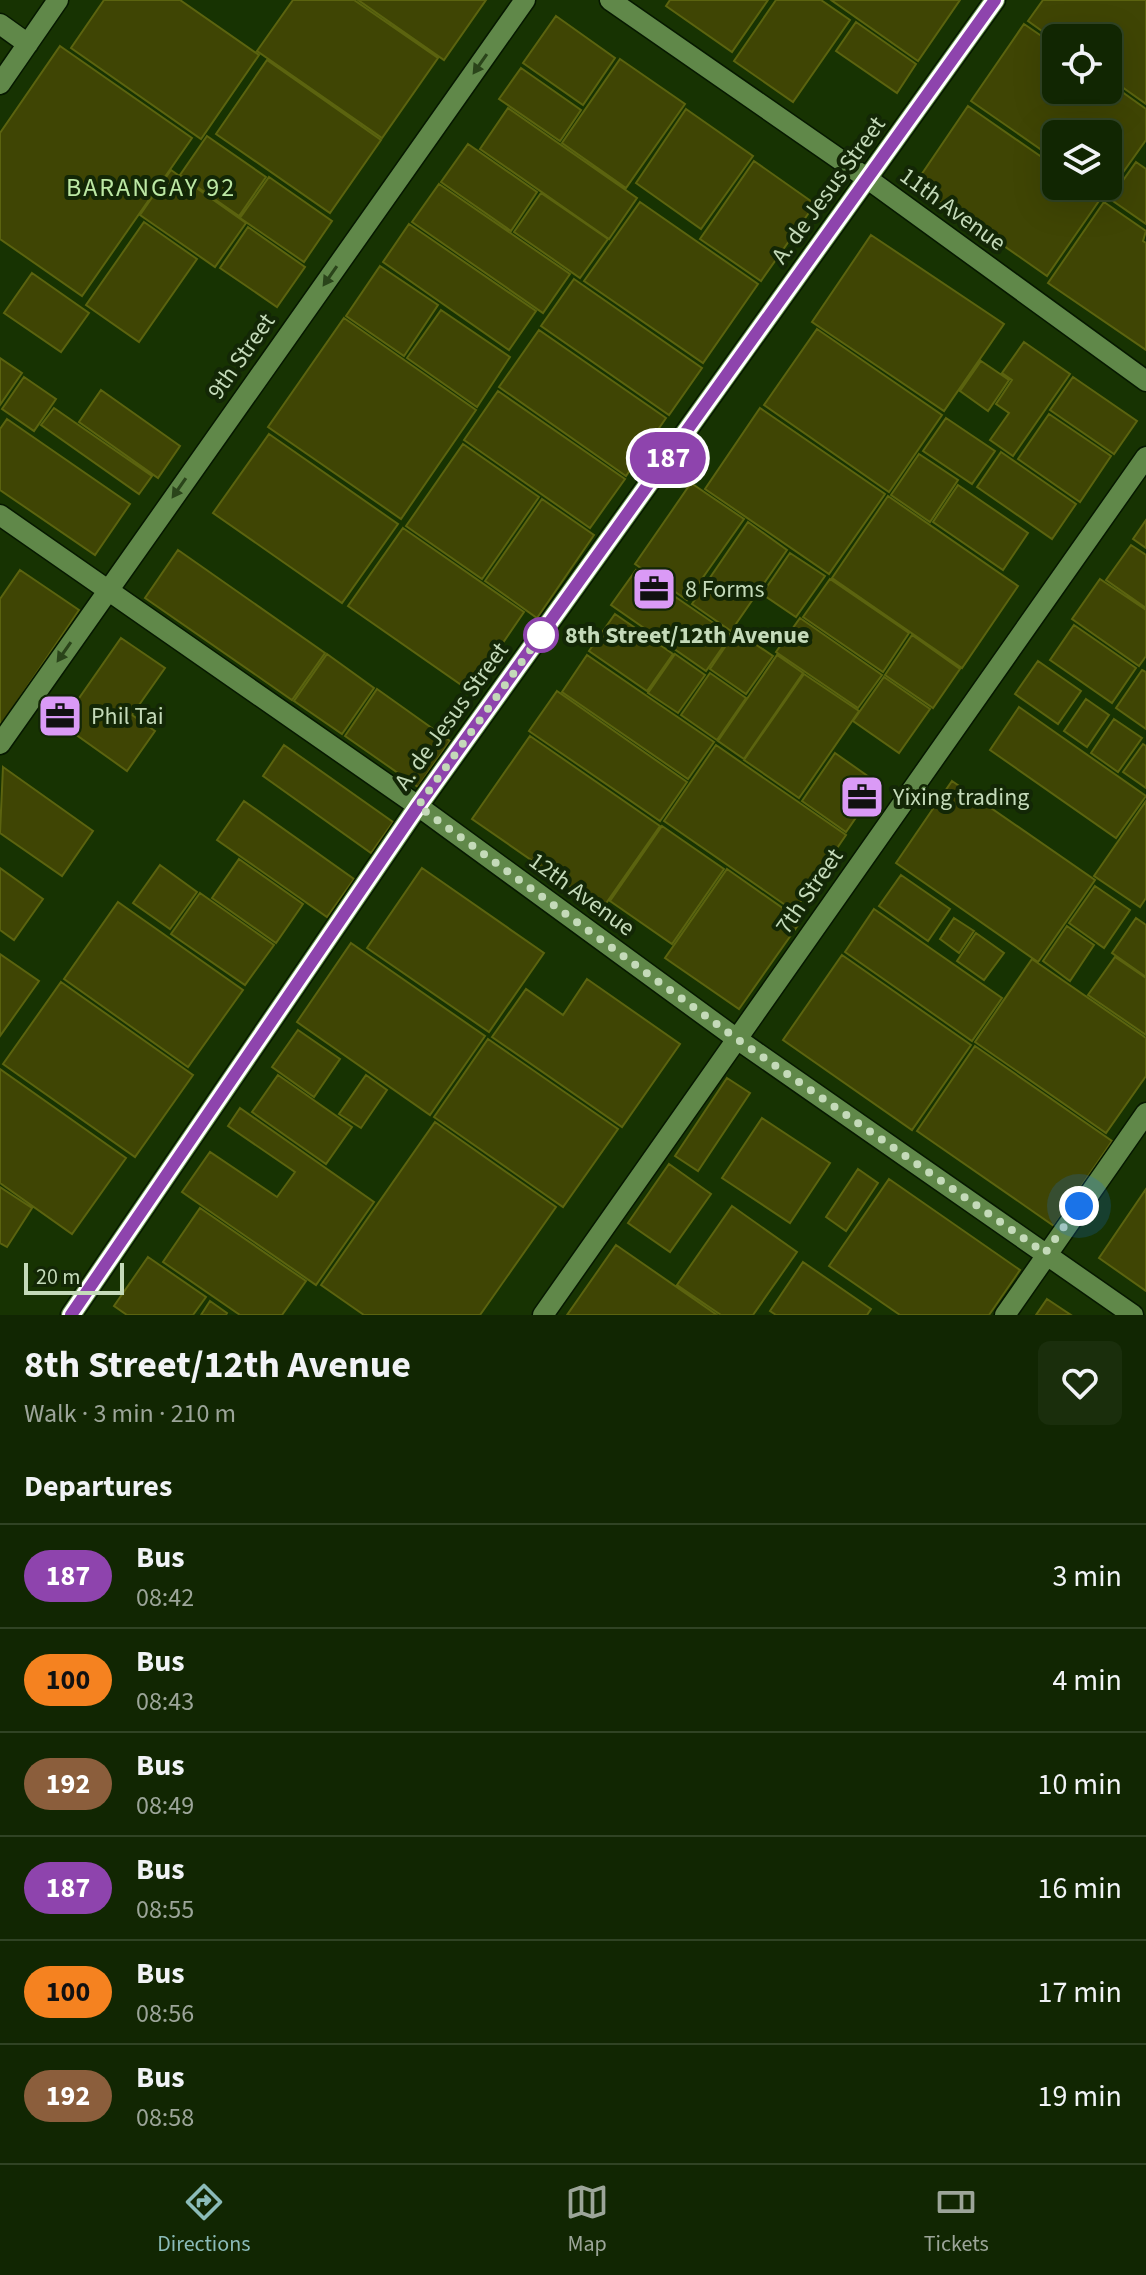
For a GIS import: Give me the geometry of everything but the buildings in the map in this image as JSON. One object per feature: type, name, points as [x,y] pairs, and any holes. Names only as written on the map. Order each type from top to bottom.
[{"type":"main road","name":"A. de Jesus Street","points":[[71,1315],[418,806],[995,0]]},
{"type":"street","points":[[0,84],[58,0]]},
{"type":"street","name":"9th Street","points":[[0,744],[525,0]]},
{"type":"street","name":"11th Avenue","points":[[610,0],[868,179],[1146,381]]},
{"type":"street","points":[[0,24],[28,44]]},
{"type":"street","name":"7th Street","points":[[543,1315],[1146,457]]},
{"type":"street","name":"12th Avenue","points":[[0,515],[418,806],[737,1039],[1133,1315]]},
{"type":"street","points":[[1005,1315],[1045,1253],[1146,1113]]},
{"type":"bus line","name":"187","points":[[71,1315],[418,806],[995,0]]},
{"type":"place","name":"8 Forms","points":[[654,589]]},
{"type":"place","name":"8th Street/12th Avenue","points":[[541,635]]},
{"type":"place","name":"Phil Tai","points":[[60,716]]},
{"type":"place","name":"Yixing trading","points":[[862,797]]},
{"type":"district","name":"BARANGAY 92","points":[[151,187]]},
{"type":"route","points":[[541,635],[544,631],[418,806],[737,1039],[1045,1253],[1079,1206]]}]
